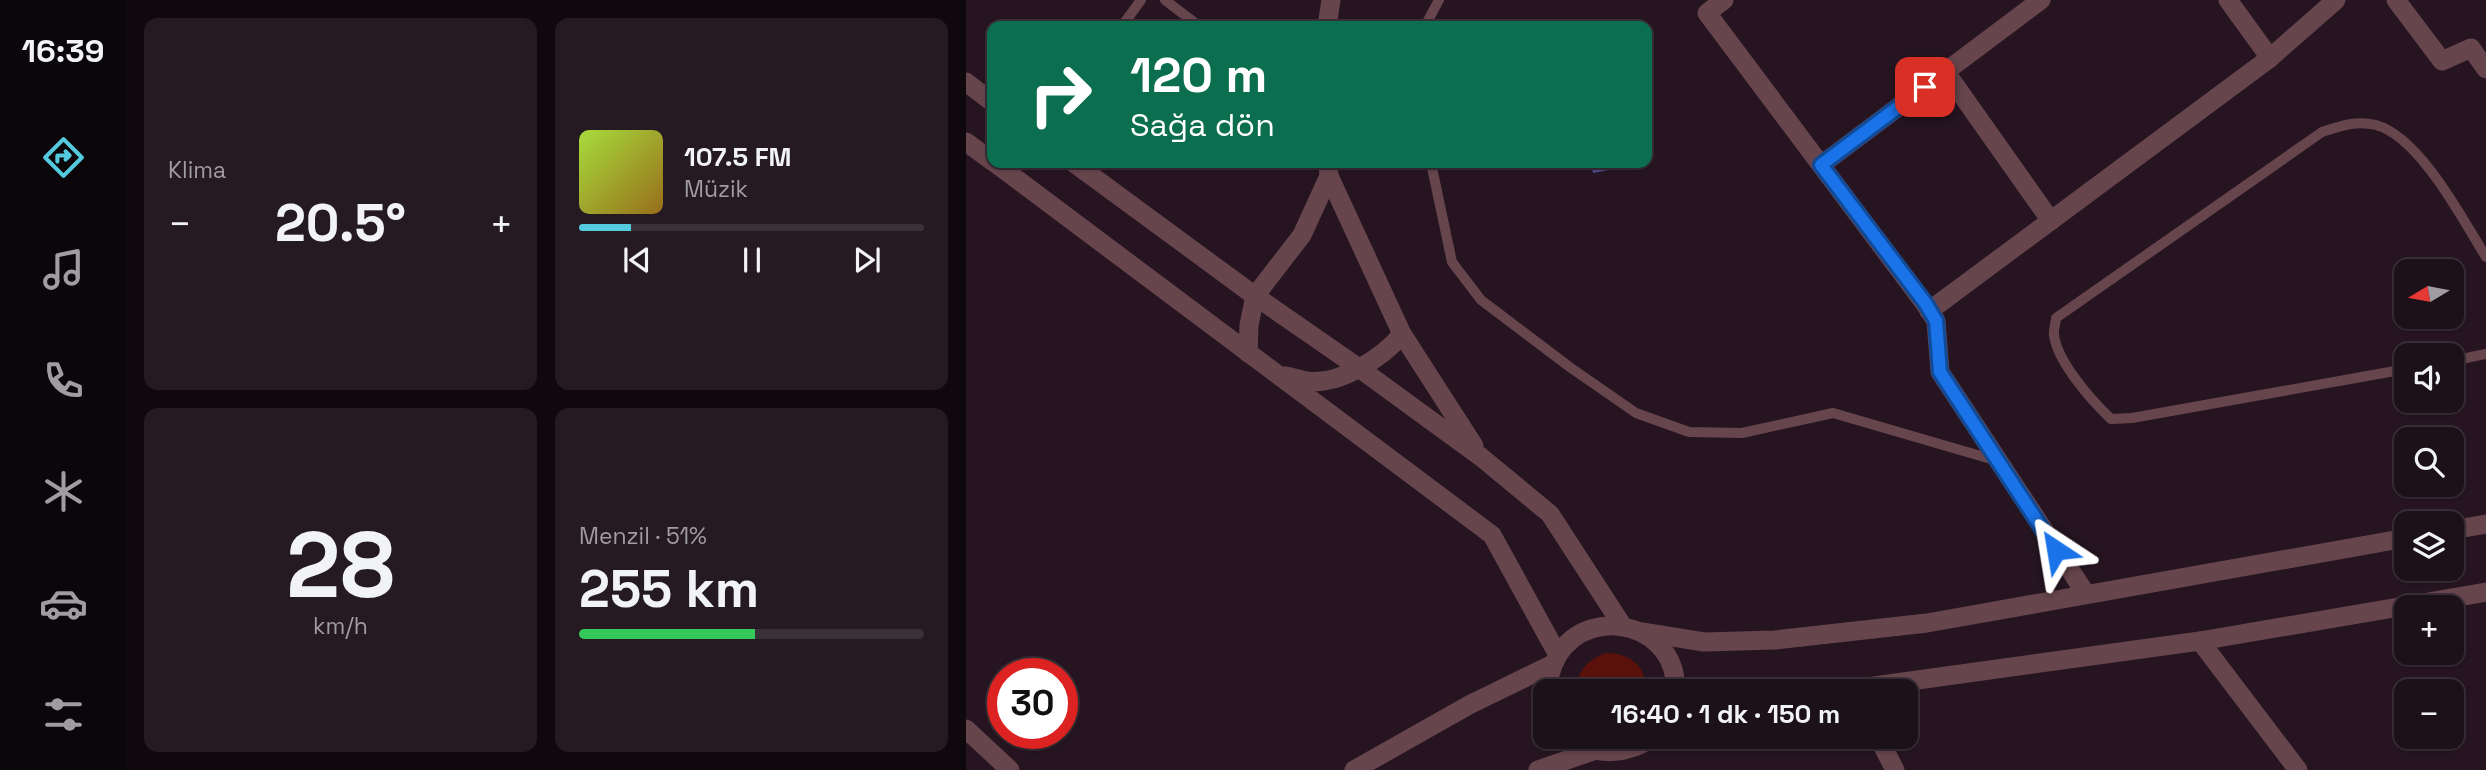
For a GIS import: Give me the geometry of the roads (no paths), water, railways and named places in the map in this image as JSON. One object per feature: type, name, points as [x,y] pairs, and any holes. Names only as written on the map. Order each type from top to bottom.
[{"type":"street","points":[[1328,21],[1331,0]]},
{"type":"street","points":[[1724,0],[1702,6],[1936,321],[1940,372],[2086,594]]},
{"type":"street","points":[[1821,165],[2041,0]]},
{"type":"street","points":[[2228,0],[2270,58]]},
{"type":"street","points":[[1929,311],[2270,58],[2336,0]]},
{"type":"street","points":[[2396,0],[2442,61],[2471,48],[2486,69]]},
{"type":"street","points":[[1945,71],[2051,221]]},
{"type":"street","points":[[966,82],[987,98]]},
{"type":"street","points":[[966,142],[987,157]]},
{"type":"street","points":[[1002,168],[1492,536],[1555,660]]},
{"type":"street","points":[[1081,168],[1481,457],[1550,514],[1622,625]]},
{"type":"street","points":[[1248,353],[1249,325],[1255,296],[1302,235],[1328,169]]},
{"type":"street","points":[[1328,169],[1402,334],[1481,457]]},
{"type":"street","points":[[1274,372],[1308,382],[1332,380],[1380,356],[1402,334]]},
{"type":"street","points":[[2464,528],[2486,524]]},
{"type":"street","points":[[1551,679],[1555,660],[1564,646],[1581,633],[1600,625],[1622,625],[1642,632],[1704,642],[1774,640],[1927,623],[2394,540]]},
{"type":"street","points":[[1918,680],[2200,641],[2486,592]]},
{"type":"street","points":[[1642,632],[1658,645],[1670,662],[1674,679]]},
{"type":"street","points":[[2200,641],[2298,770]]},
{"type":"street","points":[[1354,770],[1555,660]]},
{"type":"street","points":[[966,729],[1010,770]]},
{"type":"street","points":[[1538,770],[1596,750],[1616,752],[1630,749]]},
{"type":"street","points":[[1884,749],[1895,770]]},
{"type":"lane","points":[[1126,21],[1142,0]]},
{"type":"lane","points":[[1165,0],[1192,21]]},
{"type":"lane","points":[[1428,21],[1439,0]]},
{"type":"lane","points":[[2394,371],[2132,418],[2112,419],[2096,405],[2062,358],[2054,335],[2056,318],[2322,132],[2352,123],[2375,125],[2396,134],[2435,175],[2486,257]]},
{"type":"lane","points":[[1432,168],[1452,262],[1481,300],[1636,413],[1689,432],[1742,433],[1833,413],[1998,461]]},
{"type":"lane","points":[[2464,359],[2486,354]]}]
